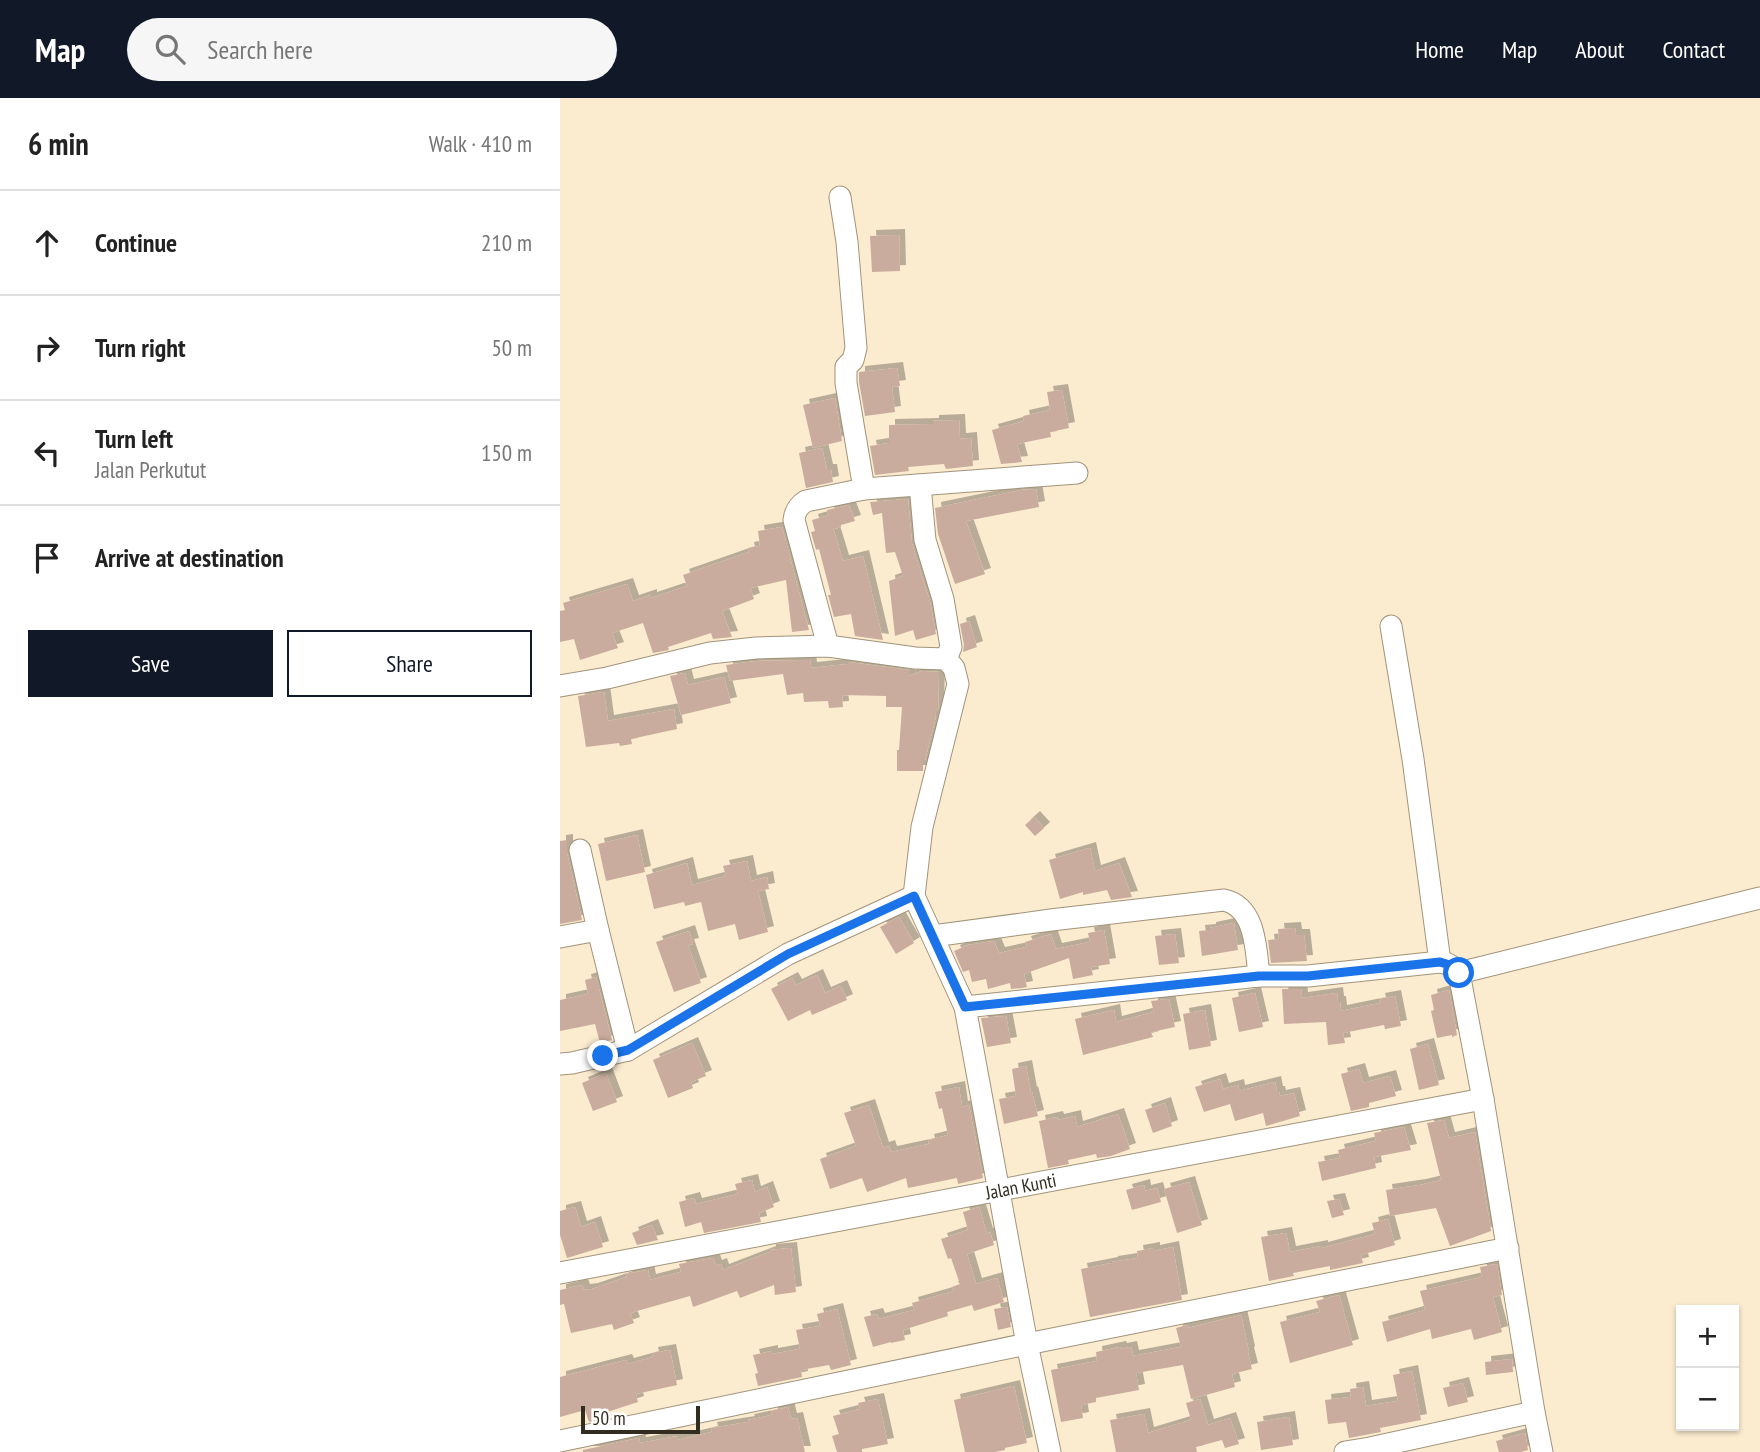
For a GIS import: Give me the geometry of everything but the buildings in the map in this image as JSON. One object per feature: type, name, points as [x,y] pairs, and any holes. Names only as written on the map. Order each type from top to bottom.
[{"type":"street","points":[[840,197],[847,242],[856,348],[853,360],[846,367],[846,383],[864,489]]},
{"type":"street","points":[[828,646],[795,530],[794,513],[806,501],[864,489],[1077,473]]},
{"type":"street","points":[[919,485],[925,540],[943,599],[951,647],[946,659]]},
{"type":"street","points":[[1391,626],[1413,759],[1440,962]]},
{"type":"street","points":[[560,686],[607,678],[710,653],[756,648],[828,646],[915,658],[946,659],[954,668],[957,684],[922,827],[914,896],[965,1007],[1027,1344],[1050,1452]]},
{"type":"street","points":[[580,850],[628,1050]]},
{"type":"street","points":[[560,1064],[628,1050],[788,954],[914,896]]},
{"type":"street","points":[[1459,973],[1760,898]]},
{"type":"street","points":[[933,936],[1224,900],[1237,907],[1250,922],[1259,976]]},
{"type":"street","points":[[560,937],[598,930]]},
{"type":"street","points":[[965,1007],[1259,976],[1308,976],[1440,962],[1453,966],[1459,973],[1483,1099],[1542,1452]]},
{"type":"street","name":"Jalan Kunti","points":[[560,1273],[1483,1099]]},
{"type":"street","points":[[560,1441],[1508,1248]]},
{"type":"street","points":[[1345,1452],[1534,1412]]},
{"type":"route","points":[[603,1056],[628,1050],[788,954],[914,896],[965,1007],[1259,976],[1308,976],[1440,962],[1453,966],[1459,973]]}]
